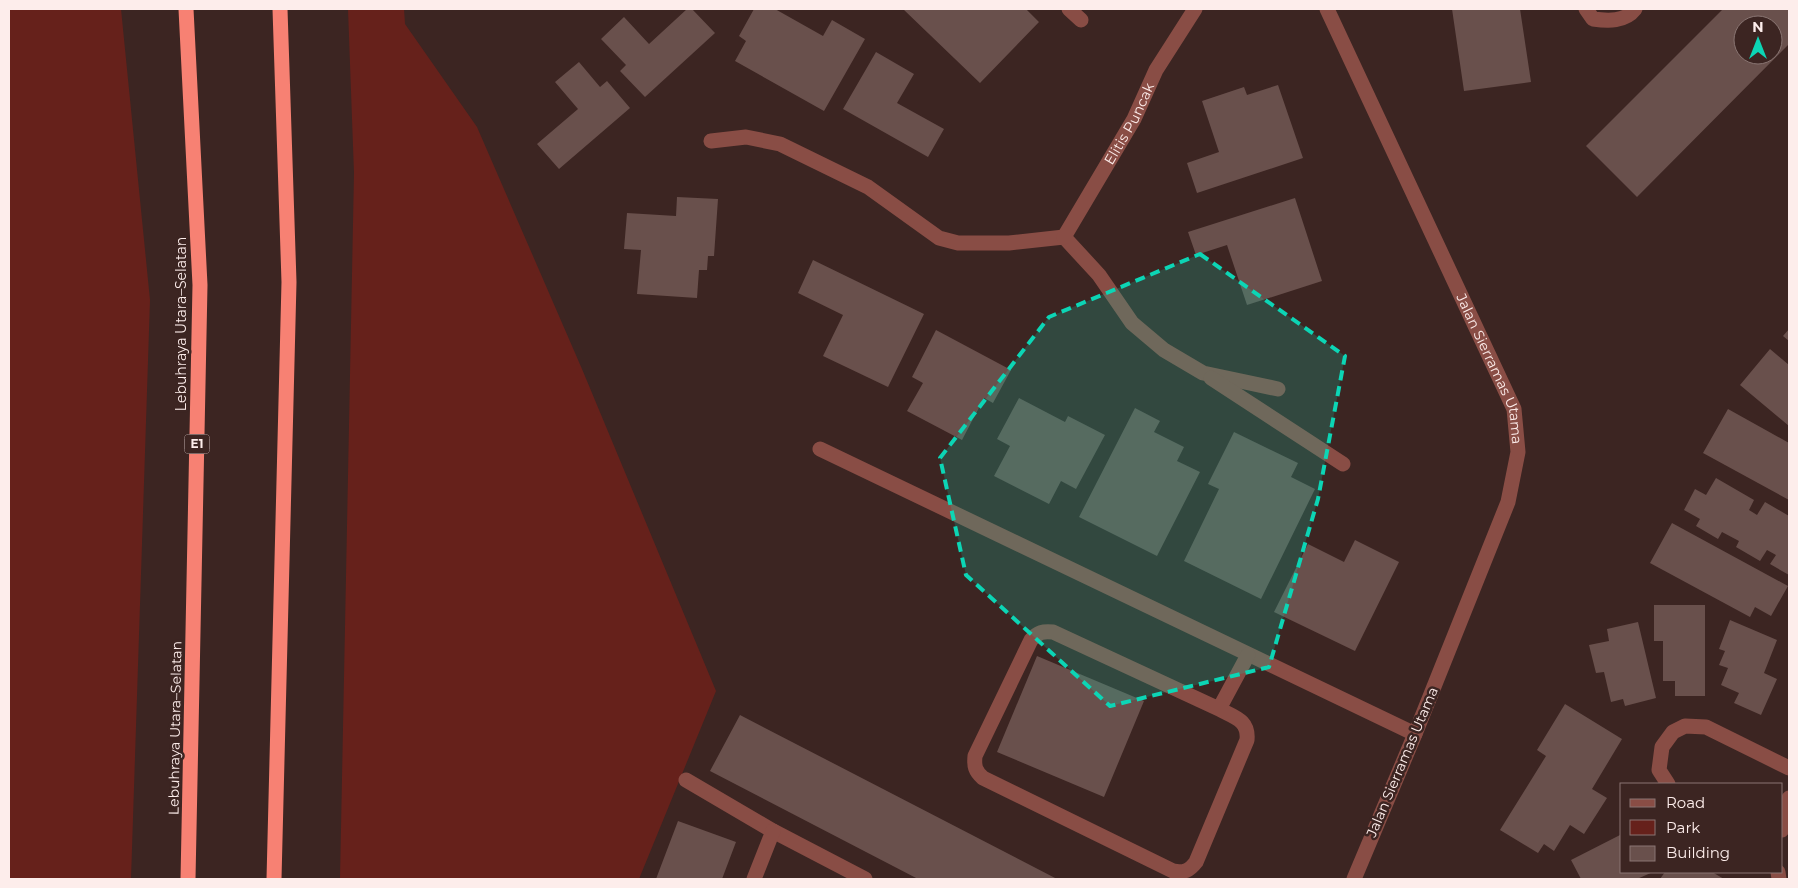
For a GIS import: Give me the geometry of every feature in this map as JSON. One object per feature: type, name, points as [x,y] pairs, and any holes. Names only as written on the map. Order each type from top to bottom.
[{"type":"highway","name":"Lebuhraya Utara–Selatan","points":[[186,9],[200,285],[188,879]]},
{"type":"highway","points":[[274,879],[289,282],[280,9]]},
{"type":"street","points":[[1069,9],[1080,20]]},
{"type":"street","name":"Elitis Puncak","points":[[1064,237],[1134,119],[1156,70],[1195,9]]},
{"type":"street","name":"Jalan Sierramas Utama","points":[[1327,9],[1514,409],[1518,452],[1508,502],[1415,734],[1354,879]]},
{"type":"street","points":[[1586,9],[1593,19],[1613,22],[1632,13],[1635,9]]},
{"type":"street","points":[[711,141],[746,137],[780,144],[868,187],[940,238],[968,243],[1009,243],[1064,237],[1099,275],[1132,323],[1164,350],[1204,373],[1343,464]]},
{"type":"street","points":[[1204,373],[1278,389]]},
{"type":"street","points":[[820,449],[1415,734]]},
{"type":"street","points":[[1044,631],[1053,632],[1219,709],[1245,725],[1248,732],[1247,740],[1196,862],[1190,869],[1182,872],[1165,866],[983,778],[977,773],[974,765],[975,756],[1031,640],[1036,634],[1044,631]]},
{"type":"street","points":[[1219,709],[1248,654]]},
{"type":"street","points":[[1667,783],[1659,770],[1662,747],[1673,732],[1685,726],[1706,726],[1789,768]]},
{"type":"street","points":[[686,780],[773,831],[865,879]]},
{"type":"street","points":[[1783,825],[1789,798]]},
{"type":"street","points":[[754,879],[773,831]]},
{"type":"highlighted area","points":[[1200,254],[1345,356],[1318,499],[1269,667],[1110,706],[966,575],[940,458],[1049,317]]},
{"type":"green space","points":[[9,9],[121,9],[150,300],[131,879],[9,879]]},
{"type":"green space","points":[[348,9],[404,9],[405,24],[477,127],[582,369],[716,691],[639,879],[340,879],[354,173]]},
{"type":"building","points":[[687,9],[692,9],[715,33],[645,97],[620,71],[626,65],[601,39],[624,17],[649,44]]},
{"type":"building","points":[[754,9],[775,9],[823,36],[832,20],[865,39],[824,111],[735,61],[746,41],[739,36]]},
{"type":"building","points":[[903,9],[1026,9],[1039,22],[980,83]]},
{"type":"building","points":[[1452,9],[1520,9],[1531,82],[1464,91]]},
{"type":"building","points":[[1723,9],[1789,9],[1789,44],[1783,50],[1783,15],[1733,15],[1733,65],[1768,65],[1637,197],[1586,146]]},
{"type":"building","points":[[876,52],[914,74],[897,103],[944,129],[928,157],[843,109]]},
{"type":"building","points":[[579,62],[600,87],[607,81],[630,108],[559,169],[537,144],[578,109],[555,82]]},
{"type":"building","points":[[1278,85],[1303,158],[1197,193],[1187,163],[1219,152],[1202,101],[1244,87],[1247,95]]},
{"type":"building","points":[[677,197],[718,199],[714,256],[708,256],[707,270],[699,270],[697,298],[637,294],[641,250],[624,249],[627,213],[676,216]]},
{"type":"building","points":[[1295,198],[1322,281],[1247,305],[1227,245],[1196,255],[1188,232]]},
{"type":"building","points":[[813,260],[924,314],[888,387],[823,356],[843,315],[798,293]]},
{"type":"building","points":[[1789,329],[1789,341],[1783,336]]},
{"type":"building","points":[[936,330],[1011,370],[993,403],[984,398],[962,440],[907,411],[923,383],[912,377]]},
{"type":"building","points":[[1770,349],[1789,365],[1789,426],[1740,385]]},
{"type":"building","points":[[1019,398],[1065,422],[1068,416],[1105,435],[1076,489],[1061,481],[1049,504],[994,476],[1010,446],[997,439]]},
{"type":"building","points":[[1135,408],[1160,421],[1154,432],[1184,447],[1177,461],[1200,472],[1157,556],[1079,517]]},
{"type":"building","points":[[1728,409],[1789,443],[1789,500],[1703,453]]},
{"type":"building","points":[[1234,432],[1298,463],[1291,477],[1315,489],[1261,599],[1184,561],[1219,489],[1208,484]]},
{"type":"building","points":[[1716,478],[1754,500],[1749,510],[1757,515],[1765,502],[1789,516],[1789,575],[1770,564],[1776,555],[1767,550],[1760,561],[1736,547],[1739,541],[1722,532],[1718,539],[1696,526],[1700,519],[1684,510],[1695,489],[1706,495]]},
{"type":"building","points":[[1672,523],[1788,586],[1771,616],[1755,607],[1750,617],[1650,563]]},
{"type":"building","points":[[1355,540],[1399,562],[1355,651],[1274,612],[1308,544],[1344,562]]},
{"type":"building","points":[[1654,605],[1705,605],[1705,696],[1675,696],[1675,681],[1663,681],[1663,641],[1654,641]]},
{"type":"building","points":[[1730,620],[1777,640],[1764,673],[1777,679],[1761,715],[1734,703],[1739,693],[1721,685],[1728,668],[1719,665],[1725,651],[1719,649]]},
{"type":"building","points":[[1638,622],[1656,698],[1625,706],[1623,699],[1611,702],[1604,672],[1596,673],[1589,645],[1609,641],[1607,629]]},
{"type":"building","points":[[1037,656],[1144,701],[1104,797],[997,752]]},
{"type":"building","points":[[1565,704],[1622,739],[1592,789],[1607,798],[1584,834],[1570,825],[1554,851],[1544,844],[1538,853],[1500,830],[1546,756],[1537,750]]},
{"type":"building","points":[[740,715],[1057,879],[918,879],[710,771]]},
{"type":"building","points":[[678,821],[736,842],[722,879],[656,879]]},
{"type":"building","points":[[1620,835],[1620,873],[1651,873],[1637,879],[1581,879],[1571,860]]},
{"type":"building","points":[[1664,873],[1714,873],[1724,879],[1660,879]]}]
